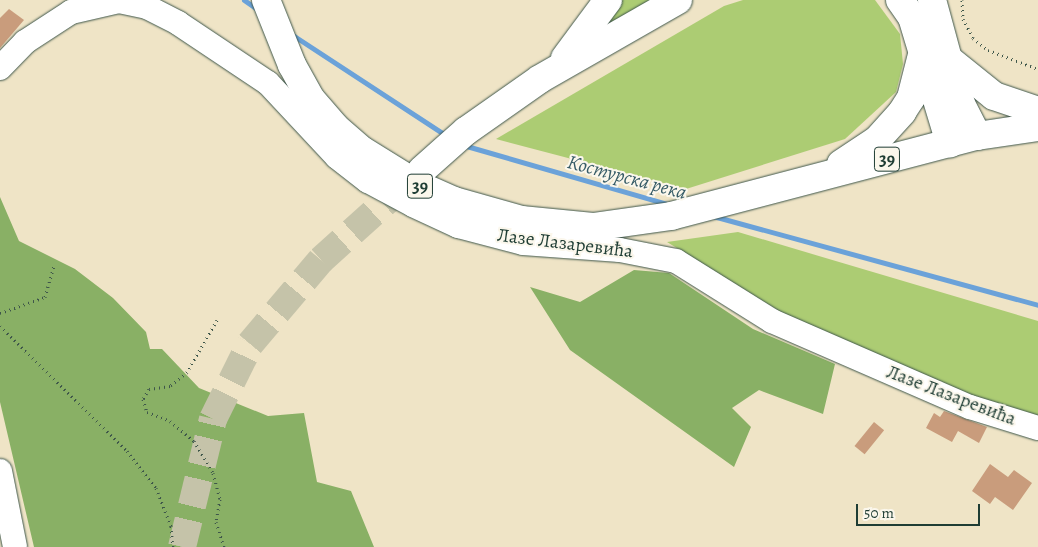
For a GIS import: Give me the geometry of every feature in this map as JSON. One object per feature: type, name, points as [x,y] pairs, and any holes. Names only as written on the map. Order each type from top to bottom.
[{"type":"main road","name":"39","points":[[266,0],[292,65],[310,98],[362,150],[454,201],[558,225],[593,227],[671,216],[950,142],[1038,126]]},
{"type":"main road","points":[[558,68],[608,0]]},
{"type":"main road","points":[[427,165],[466,131],[558,68],[678,0]]},
{"type":"main road","points":[[900,0],[936,55],[977,136]]},
{"type":"main road","points":[[932,0],[936,55],[950,142]]},
{"type":"main road","points":[[936,55],[994,96],[1038,111]]},
{"type":"main road","points":[[824,176],[892,126],[936,55]]},
{"type":"street","name":"Лазе Лазаревића","points":[[0,68],[25,42],[71,12],[119,1],[147,7],[178,22],[268,83],[336,157],[368,181],[413,205],[458,226],[523,243],[620,250],[676,261],[772,321],[944,396],[1038,428]]},
{"type":"street","points":[[0,470],[15,547]]},
{"type":"path","points":[[962,0],[964,19],[973,38],[988,50],[1038,69]]},
{"type":"path","points":[[0,313],[45,297],[54,266]]},
{"type":"path","points":[[217,320],[188,372],[170,386],[149,389],[143,399],[147,412],[170,421],[194,442],[213,473],[220,499],[216,522],[224,547]]},
{"type":"path","points":[[0,326],[127,450],[156,488],[171,526],[172,547]]},
{"type":"green space","points":[[618,0],[657,0],[604,26]]},
{"type":"green space","points":[[743,0],[875,0],[900,34],[903,64],[896,92],[845,139],[686,189],[496,139],[724,6]]},
{"type":"green space","points":[[0,197],[19,241],[75,269],[113,298],[146,332],[150,349],[162,349],[199,388],[268,416],[304,413],[317,482],[351,491],[374,547],[34,547],[0,402]]},
{"type":"green space","points":[[738,232],[1038,321],[1038,422],[916,375],[789,317],[667,242]]},
{"type":"green space","points":[[634,270],[669,273],[753,329],[835,364],[823,414],[759,390],[732,408],[751,427],[734,467],[570,350],[530,287],[580,302]]},
{"type":"building","points":[[9,9],[24,20],[0,48],[0,18]]},
{"type":"building","points":[[944,411],[987,427],[979,443],[958,431],[952,442],[926,428],[934,413],[940,417]]},
{"type":"building","points":[[874,422],[884,430],[865,454],[854,446]]},
{"type":"building","points":[[990,464],[1008,477],[1014,470],[1032,483],[1013,510],[995,497],[990,504],[972,491]]},
{"type":"waterway","name":"Костурска река","points":[[244,0],[260,11]]},
{"type":"waterway","name":"Костурска река","points":[[291,34],[447,136]]},
{"type":"waterway","name":"Костурска река","points":[[463,145],[668,204]]},
{"type":"waterway","name":"Костурска река","points":[[713,216],[1038,305]]},
{"type":"tunnel","points":[[182,547],[213,419],[250,344],[321,260],[411,179]]}]
